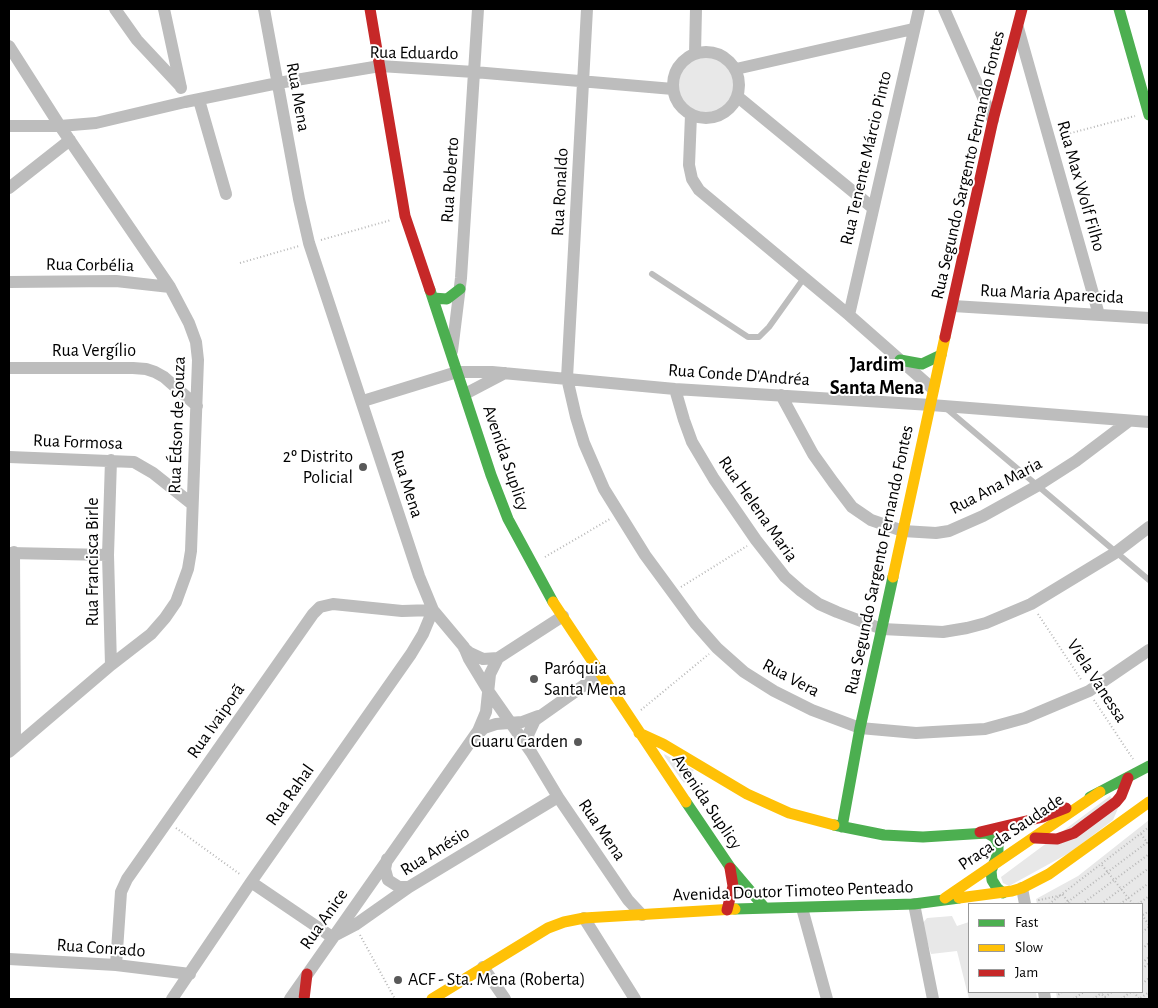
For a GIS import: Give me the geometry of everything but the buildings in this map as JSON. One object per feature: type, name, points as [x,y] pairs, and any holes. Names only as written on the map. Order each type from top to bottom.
[{"type":"street","points":[[115,9],[137,40],[181,87]]},
{"type":"street","points":[[164,9],[185,102]]},
{"type":"street","name":"Rua Mena","points":[[264,9],[299,199],[309,243],[419,576],[433,610],[464,647],[469,660],[489,692],[531,752],[558,797],[628,900],[642,915]]},
{"type":"street","name":"Avenida Suplicy","points":[[370,9],[405,216],[452,353],[491,476],[508,519],[532,565],[600,674],[730,867],[764,907]]},
{"type":"street","name":"Rua Roberto","points":[[452,353],[460,288],[478,9]]},
{"type":"street","name":"Rua Ronaldo","points":[[567,378],[586,9]]},
{"type":"street","points":[[695,54],[696,9]]},
{"type":"street","name":"Rua Tenente Márcio Pinto","points":[[849,315],[919,9]]},
{"type":"street","points":[[944,9],[993,120]]},
{"type":"street","name":"Rua Segundo Sargento Fernando Fontes","points":[[842,827],[860,728],[933,389],[993,120],[1022,9]]},
{"type":"street","points":[[1119,9],[1149,113]]},
{"type":"street","name":"Rua Max Wolf Filho","points":[[1018,28],[1099,315]]},
{"type":"street","points":[[736,69],[914,29]]},
{"type":"street","name":"Rua Édson de Souza","points":[[9,46],[60,126],[170,287],[189,323],[196,342],[198,360],[190,551],[188,569],[176,602],[151,634],[111,665],[12,750]]},
{"type":"street","points":[[707,52],[719,54],[729,60],[736,69],[740,83],[738,98],[730,109],[718,116],[705,118],[691,115],[679,104],[674,89],[674,78],[678,68],[685,59],[695,54],[707,52]]},
{"type":"street","points":[[1011,55],[1018,57],[1029,66]]},
{"type":"street","name":"Rua Eduardo","points":[[9,126],[96,124],[185,102],[278,83],[380,66],[583,80],[674,89]]},
{"type":"street","points":[[738,98],[873,208]]},
{"type":"street","points":[[199,100],[226,194]]},
{"type":"street","points":[[691,115],[689,165],[692,179],[699,190],[849,315],[933,389]]},
{"type":"street","points":[[9,188],[70,140]]},
{"type":"street","name":"Rua Corbélia","points":[[9,282],[107,281],[170,287]]},
{"type":"street","points":[[433,298],[447,299],[460,288]]},
{"type":"street","name":"Rua Maria Aparecida","points":[[953,306],[1149,318]]},
{"type":"street","points":[[900,360],[922,364],[941,356]]},
{"type":"street","name":"Rua Vergílio","points":[[9,368],[146,369],[164,377],[197,406]]},
{"type":"street","name":"Rua Conde D'Andréa","points":[[362,401],[458,372],[486,372],[675,389],[931,405],[1149,422]]},
{"type":"street","points":[[465,394],[505,373]]},
{"type":"street","name":"Rua Vera","points":[[567,378],[584,443],[604,489],[618,514],[694,623],[717,648],[744,672],[812,710],[860,728],[916,733],[985,729],[1025,718],[1089,691],[1149,650]]},
{"type":"street","name":"Rua Helena Maria","points":[[675,389],[692,442],[714,479],[756,540],[785,577],[819,604],[882,629],[929,632],[967,628],[986,623],[1031,604],[1115,553],[1149,527]]},
{"type":"street","name":"Rua Ana Maria","points":[[781,395],[813,454],[852,507],[870,520],[903,531],[936,533],[949,531],[983,516],[1037,486],[1076,461],[1129,421]]},
{"type":"street","name":"Rua Formosa","points":[[9,457],[134,462],[154,472],[192,504]]},
{"type":"street","name":"Rua Francisca Birle","points":[[111,460],[108,555],[111,665]]},
{"type":"street","points":[[12,750],[11,552],[108,555]]},
{"type":"street","name":"Rua Ivaiporã","points":[[116,965],[123,886],[313,614],[320,607],[333,604],[402,610],[433,610]]},
{"type":"street","name":"Rua Rahal","points":[[172,999],[251,882],[411,654],[423,634],[433,610]]},
{"type":"street","points":[[464,647],[470,653],[483,659],[498,658],[563,616]]},
{"type":"street","name":"Rua Anice","points":[[290,999],[472,739],[486,712],[490,674],[498,658]]},
{"type":"street","points":[[531,752],[528,735],[535,720],[600,674]]},
{"type":"street","name":"Rua Anice","points":[[472,739],[489,726],[527,721],[541,714]]},
{"type":"street","points":[[639,733],[662,744],[747,794],[789,812],[842,827],[884,835],[923,836],[980,832],[1043,817],[1100,792],[1145,768]]},
{"type":"street","points":[[1035,838],[1057,839],[1074,833],[1116,802],[1121,796],[1128,778]]},
{"type":"street","name":"Praça da Saudade","points":[[942,900],[1100,792]]},
{"type":"street","name":"Rua Anésio","points":[[332,937],[355,925],[409,887],[558,797]]},
{"type":"street","name":"Avenida Doutor Timoteo Penteado","points":[[432,999],[548,928],[584,918],[764,907],[802,908],[914,904],[1002,893],[1022,888],[1049,874],[1149,802]]},
{"type":"street","points":[[980,832],[991,834],[998,843],[998,853],[991,871],[992,880],[1002,893]]},
{"type":"street","points":[[387,859],[385,869],[388,880],[399,887],[409,887]]},
{"type":"street","name":"Avenida Suplicy","points":[[727,910],[733,886],[730,867]]},
{"type":"street","points":[[251,882],[332,937]]},
{"type":"street","points":[[1022,888],[1025,903]]},
{"type":"street","points":[[914,904],[934,999]]},
{"type":"street","points":[[802,908],[827,999]]},
{"type":"street","points":[[584,918],[635,999]]},
{"type":"street","name":"Rua Conrado","points":[[9,959],[116,965],[190,974]]},
{"type":"street","points":[[483,967],[504,999]]},
{"type":"street","points":[[304,999],[307,974]]},
{"type":"lane","points":[[652,274],[748,337],[759,337],[769,327],[804,278]]},
{"type":"lane","points":[[944,406],[1149,580]]},
{"type":"path","points":[[1050,139],[1149,113]]},
{"type":"path","points":[[240,263],[405,216]]},
{"type":"path","points":[[532,565],[618,514]]},
{"type":"path","points":[[672,593],[756,540]]},
{"type":"path","name":"Viela Vanessa","points":[[1031,604],[1089,691],[1145,768]]},
{"type":"path","points":[[631,718],[717,648]]},
{"type":"path","points":[[167,821],[251,882]]},
{"type":"path","points":[[1051,903],[1149,827]]},
{"type":"path","points":[[1063,895],[1069,903],[1149,843],[1141,834]]},
{"type":"path","points":[[1083,903],[1149,854]]},
{"type":"path","points":[[1102,864],[1132,903]]},
{"type":"path","points":[[1102,903],[1149,868]]},
{"type":"path","points":[[1122,903],[1149,883]]},
{"type":"path","points":[[1040,903],[1039,900],[1063,895]]},
{"type":"path","points":[[355,925],[395,999]]},
{"type":"path","points":[[1133,993],[1139,999],[1149,992]]},
{"type":"shaded area","points":[[706,54],[718,56],[728,63],[735,73],[737,85],[735,97],[728,107],[718,114],[706,116],[694,114],[684,107],[677,97],[675,85],[677,73],[684,63],[694,56]]},
{"type":"shaded area","points":[[664,754],[694,770],[684,783],[665,757]]},
{"type":"shaded area","points":[[1110,796],[1119,806],[1113,820],[1071,852],[1009,886],[1003,883],[1001,877]]},
{"type":"shaded area","points":[[1149,820],[1149,999],[1057,999],[1056,993],[1143,993],[1143,903],[1037,903],[1036,899],[1078,876]]},
{"type":"shaded area","points":[[952,916],[957,926],[968,922],[968,993],[1036,993],[1037,999],[969,999],[957,951],[931,954],[922,924],[927,918]]},
{"type":"traffic: fast","points":[[1119,9],[1149,115]]},
{"type":"traffic: fast","points":[[433,298],[447,299],[460,289]]},
{"type":"traffic: fast","points":[[430,290],[491,475],[508,519],[553,602]]},
{"type":"traffic: fast","points":[[900,360],[922,364],[941,355]]},
{"type":"traffic: fast","points":[[842,827],[860,728],[893,577]]},
{"type":"traffic: fast","points":[[1090,797],[1149,766]]},
{"type":"traffic: fast","points":[[686,802],[730,867],[764,907]]},
{"type":"traffic: fast","points":[[834,825],[884,835],[923,837],[987,833],[994,837],[998,843],[998,853],[991,871],[992,880],[1003,893]]},
{"type":"traffic: fast","points":[[735,909],[914,904],[959,898]]},
{"type":"traffic: slow","points":[[893,577],[945,337]]},
{"type":"traffic: slow","points":[[553,602],[686,802]]},
{"type":"traffic: slow","points":[[639,733],[663,744],[747,794],[789,813],[834,825]]},
{"type":"traffic: slow","points":[[945,898],[1100,792]]},
{"type":"traffic: slow","points":[[959,898],[1022,888],[1049,874],[1149,802]]},
{"type":"traffic: slow","points":[[432,999],[548,928],[564,922],[584,918],[735,909]]},
{"type":"traffic: jam","points":[[370,9],[405,216],[430,290]]},
{"type":"traffic: jam","points":[[945,337],[993,120],[1022,9]]},
{"type":"traffic: jam","points":[[1035,838],[1057,839],[1074,833],[1116,802],[1121,796],[1128,778]]},
{"type":"traffic: jam","points":[[980,832],[1043,817],[1066,808]]},
{"type":"traffic: jam","points":[[727,910],[733,886],[730,868]]},
{"type":"traffic: jam","points":[[304,999],[307,974]]},
{"type":"place","name":"2º Distrito Policial","points":[[363,467]]},
{"type":"place","name":"Paróquia Santa Mena","points":[[534,679]]},
{"type":"place","name":"Guaru Garden","points":[[578,742]]},
{"type":"place","name":"ACF - Sta. Mena (Roberta)","points":[[398,980]]},
{"type":"district","name":"Jardim Santa Mena","points":[[877,376]]}]
